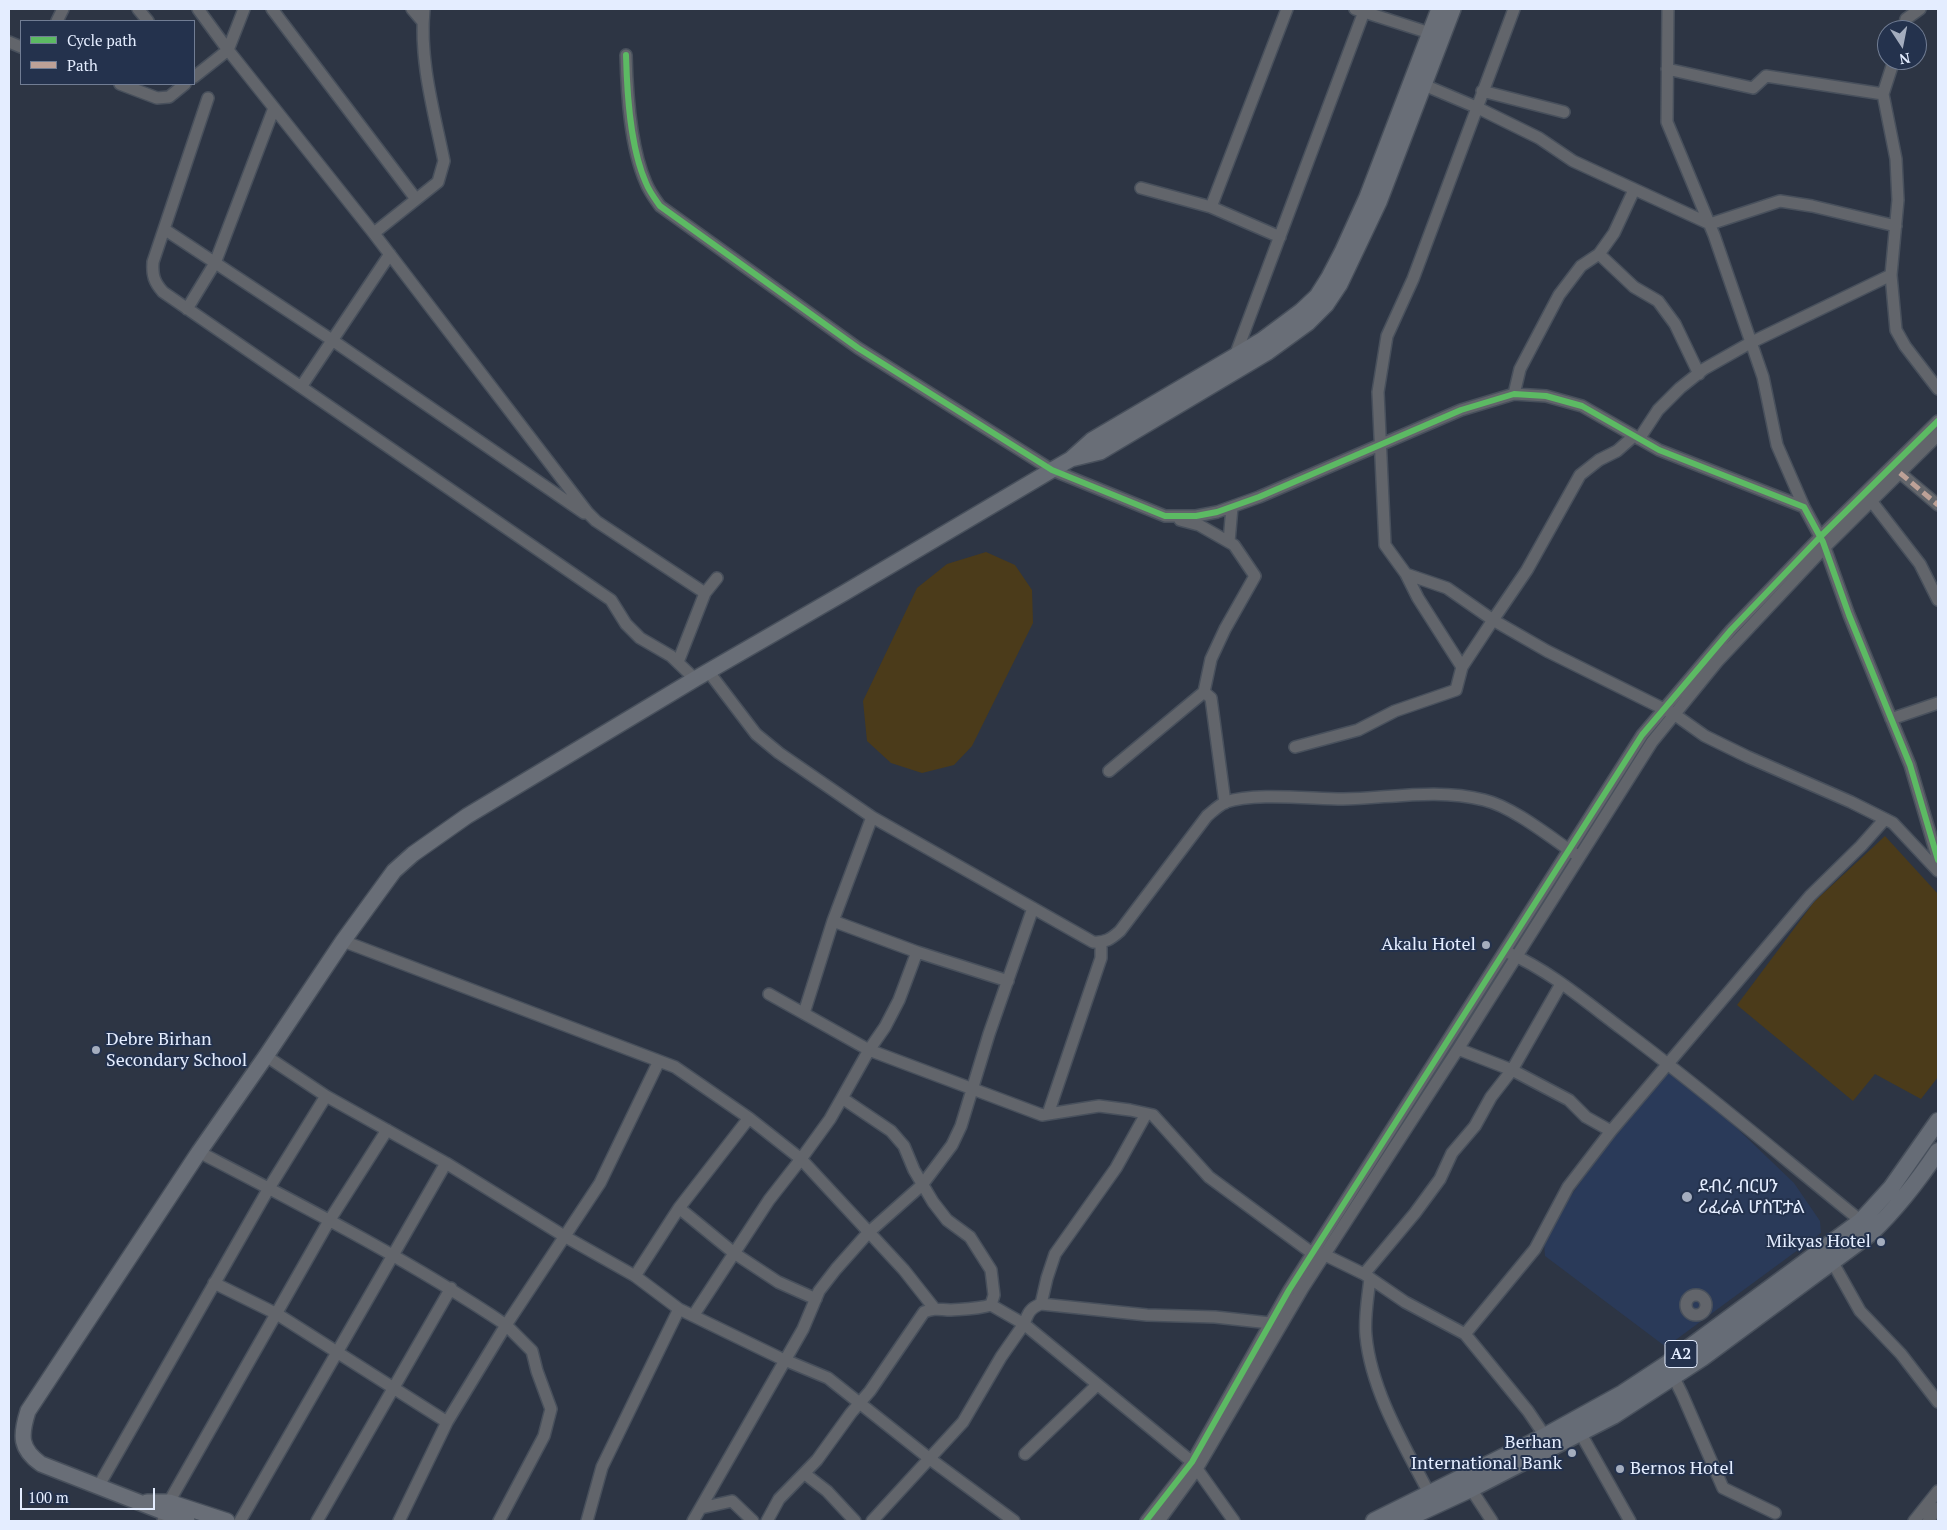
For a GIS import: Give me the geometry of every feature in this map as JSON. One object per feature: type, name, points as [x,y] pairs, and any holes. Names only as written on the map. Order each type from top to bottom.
[{"type":"highway","name":"A2","points":[[1374,1521],[1545,1436],[1613,1416],[1670,1371],[1718,1328],[1861,1221],[1891,1188],[1938,1121]]},
{"type":"highway","name":"A2","points":[[1670,1371],[1833,1263],[1871,1233],[1914,1186],[1938,1151]]},
{"type":"highway","name":"A2","points":[[1402,1521],[1471,1489],[1577,1426]]},
{"type":"main road","points":[[1436,35],[1439,9]]},
{"type":"main road","points":[[187,1521],[41,1464],[30,1456],[24,1448],[24,1425],[28,1411],[199,1152],[343,941],[394,871],[413,854],[467,816],[708,671],[844,594],[1071,459],[1092,440],[1238,362],[1262,340],[1301,311],[1317,296],[1329,277],[1418,83],[1436,35],[1453,9]]},
{"type":"main road","points":[[166,1512],[227,1521]]},
{"type":"street","points":[[138,9],[147,20]]},
{"type":"street","points":[[198,9],[596,521]]},
{"type":"street","points":[[195,76],[228,50],[244,9]]},
{"type":"street","points":[[272,9],[416,199]]},
{"type":"street","points":[[412,9],[423,22]]},
{"type":"street","points":[[374,233],[438,182],[444,161],[424,58],[424,9]]},
{"type":"street","points":[[1211,207],[1287,9]]},
{"type":"street","points":[[1462,667],[1418,598],[1406,574],[1385,545],[1378,392],[1387,336],[1413,279],[1514,9]]},
{"type":"street","points":[[1668,9],[1666,122],[1710,224],[1763,377],[1777,445],[1804,507],[1822,542],[1849,615],[1910,765],[1938,860]]},
{"type":"street","points":[[1906,20],[1920,9]]},
{"type":"street","points":[[1238,362],[1280,236],[1361,10],[1436,35]]},
{"type":"street","points":[[626,55],[627,90],[636,155],[646,184],[660,206],[858,348],[1052,470],[1165,516],[1199,526],[1234,544],[1255,576],[1225,629],[1211,659],[1204,692],[1109,771]]},
{"type":"street","points":[[1667,69],[1753,88],[1766,76],[1883,94]]},
{"type":"street","points":[[1891,70],[1883,94],[1896,159],[1898,200],[1891,275],[1896,330],[1938,389]]},
{"type":"street","points":[[1418,83],[1476,107],[1539,138],[1574,161],[1710,224],[1780,201],[1812,206],[1896,226]]},
{"type":"street","points":[[123,85],[157,98],[168,97],[184,85]]},
{"type":"street","points":[[1482,91],[1564,112]]},
{"type":"street","points":[[208,98],[153,262],[152,274],[162,292],[611,600],[626,624],[640,638],[671,656],[695,679]]},
{"type":"street","points":[[187,309],[215,263],[274,108]]},
{"type":"street","points":[[1141,188],[1211,207],[1280,236]]},
{"type":"street","points":[[1514,394],[1520,368],[1559,295],[1581,266],[1599,254],[1614,233],[1634,190]]},
{"type":"street","points":[[164,229],[332,340],[596,521],[705,592]]},
{"type":"street","points":[[301,387],[390,254]]},
{"type":"street","points":[[1599,254],[1634,287],[1658,301],[1675,324],[1698,374]]},
{"type":"street","points":[[1295,747],[1358,730],[1395,711],[1456,690],[1462,667],[1527,570],[1580,475],[1636,438],[1658,410],[1698,374],[1750,343],[1891,275]]},
{"type":"street","points":[[1165,516],[1196,516],[1232,507],[1461,410],[1514,394],[1546,396],[1582,406],[1659,450],[1804,507]]},
{"type":"street","points":[[1146,1521],[1195,1466],[1270,1323],[1312,1254],[1574,854],[1652,742],[1669,712],[1731,630],[1822,542],[1938,421]]},
{"type":"street","points":[[1822,542],[1872,502],[1938,435]]},
{"type":"street","points":[[1900,473],[1938,505]]},
{"type":"street","points":[[1872,502],[1920,564],[1938,600]]},
{"type":"street","points":[[1229,542],[1232,507]]},
{"type":"street","points":[[1406,574],[1447,588],[1493,620],[1547,651],[1669,712],[1706,736],[1748,758],[1851,802],[1893,823],[1938,871]]},
{"type":"street","points":[[678,662],[705,592],[717,578]]},
{"type":"street","points":[[708,671],[756,734],[779,753],[872,817],[1093,942],[1101,943],[1111,939],[1120,931],[1207,816],[1225,802],[1260,797],[1345,799],[1440,794],[1462,795],[1486,800],[1511,812],[1574,854]]},
{"type":"street","points":[[1204,692],[1211,698],[1225,802]]},
{"type":"street","points":[[1891,719],[1938,703]]},
{"type":"street","points":[[804,1013],[833,922],[872,817]]},
{"type":"street","points":[[1465,1334],[1535,1249],[1568,1187],[1611,1132],[1810,896],[1861,846],[1884,819]]},
{"type":"street","points":[[693,1521],[803,1329],[819,1291],[868,1233],[922,1185],[952,1145],[961,1126],[1033,908]]},
{"type":"street","points":[[833,922],[917,952],[1008,981]]},
{"type":"street","points":[[343,941],[675,1067],[750,1118],[801,1160],[904,1270],[934,1308]]},
{"type":"street","points":[[1048,1114],[1101,958],[1101,943]]},
{"type":"street","points":[[693,1316],[769,1200],[830,1120],[899,1000],[917,952]]},
{"type":"street","points":[[1510,954],[1561,984],[1668,1063],[1861,1221]]},
{"type":"street","points":[[1159,1521],[1325,1255],[1458,1049],[1510,954]]},
{"type":"street","points":[[1429,1492],[1400,1436],[1376,1383],[1366,1336],[1367,1276],[1440,1179],[1452,1153],[1475,1126],[1491,1097],[1512,1070],[1561,984]]},
{"type":"street","points":[[769,994],[869,1050],[1042,1115],[1099,1106],[1153,1115],[1209,1177],[1312,1254],[1325,1255],[1367,1276],[1405,1302],[1465,1334],[1528,1411],[1545,1436]]},
{"type":"street","points":[[1458,1049],[1512,1070],[1569,1100],[1586,1117],[1611,1132]]},
{"type":"street","points":[[266,1056],[326,1096],[446,1163],[564,1236],[635,1276],[679,1309],[785,1360],[828,1378],[930,1459],[1014,1521]]},
{"type":"street","points":[[399,1521],[447,1422],[506,1325],[600,1183],[659,1061]]},
{"type":"street","points":[[98,1487],[269,1188],[326,1096]]},
{"type":"street","points":[[842,1098],[891,1131],[904,1146],[932,1202],[947,1220],[970,1238],[991,1270],[994,1295],[991,1305]]},
{"type":"street","points":[[1041,1304],[1055,1254],[1116,1168],[1146,1114]]},
{"type":"street","points":[[635,1276],[679,1208],[750,1118]]},
{"type":"street","points":[[166,1512],[329,1221],[387,1130]]},
{"type":"street","points":[[199,1152],[269,1188],[451,1288],[506,1325],[532,1351],[551,1409],[544,1436],[499,1521]]},
{"type":"street","points":[[240,1521],[446,1163]]},
{"type":"street","points":[[679,1208],[734,1253],[778,1282],[816,1298]]},
{"type":"street","points":[[1833,1263],[1860,1311],[1901,1354],[1938,1402]]},
{"type":"street","points":[[214,1283],[277,1314],[447,1422]]},
{"type":"street","points":[[317,1521],[451,1288]]},
{"type":"street","points":[[872,1521],[963,1422],[1033,1307],[1041,1304],[1147,1315],[1215,1317],[1270,1323]]},
{"type":"street","points":[[767,1521],[779,1499],[817,1460],[924,1312],[934,1308],[950,1310],[981,1308],[991,1305],[1024,1324],[1195,1466],[1234,1521]]},
{"type":"street","points":[[587,1521],[602,1467],[679,1309]]},
{"type":"street","points":[[1703,1313],[1718,1328]]},
{"type":"street","points":[[1670,1371],[1723,1488],[1775,1513]]},
{"type":"street","points":[[1025,1454],[1097,1385]]},
{"type":"street","points":[[1577,1426],[1630,1521]]},
{"type":"street","points":[[805,1474],[855,1521]]},
{"type":"street","points":[[1471,1489],[1492,1521]]},
{"type":"street","points":[[1914,1521],[1938,1491]]},
{"type":"street","points":[[701,1508],[732,1501],[753,1521]]},
{"type":"street","points":[[1928,1521],[1938,1508]]},
{"type":"shaded area","points":[[986,552],[1015,565],[1032,590],[1033,623],[972,746],[954,765],[922,773],[891,763],[867,741],[863,701],[917,588],[947,564]]},
{"type":"shaded area","points":[[1885,836],[1938,894],[1938,1077],[1921,1099],[1875,1074],[1853,1101],[1737,1005],[1814,902]]},
{"type":"shaded area","name":"ደብረ ብርሀን ሪፈራል ሆስፒታል","points":[[1669,1071],[1723,1115],[1794,1183],[1820,1221],[1821,1233],[1666,1347],[1545,1256],[1544,1242],[1561,1210],[1598,1157]]},
{"type":"marked path","points":[[1900,473],[1938,505]]},
{"type":"cycle path","points":[[626,55],[629,103],[636,153],[647,186],[660,206],[858,348],[1052,470],[1165,516],[1196,516],[1217,512],[1259,497],[1461,410],[1514,394],[1546,396],[1582,406],[1659,450],[1804,507],[1823,542],[1849,615],[1910,765],[1938,860]]},
{"type":"cycle path","points":[[1146,1521],[1192,1462],[1289,1290],[1642,735],[1731,630],[1820,537],[1938,421]]},
{"type":"place","name":"Akalu Hotel","points":[[1486,945]]},
{"type":"place","name":"Debre Birhan Secondary School","points":[[96,1050]]},
{"type":"place","name":"ደብረ ብርሀን ሪፈራል ሆስፒታል","points":[[1687,1197]]},
{"type":"place","name":"Mikyas Hotel","points":[[1881,1242]]},
{"type":"place","name":"Berhan International Bank","points":[[1572,1453]]},
{"type":"place","name":"Bernos Hotel","points":[[1620,1469]]}]
